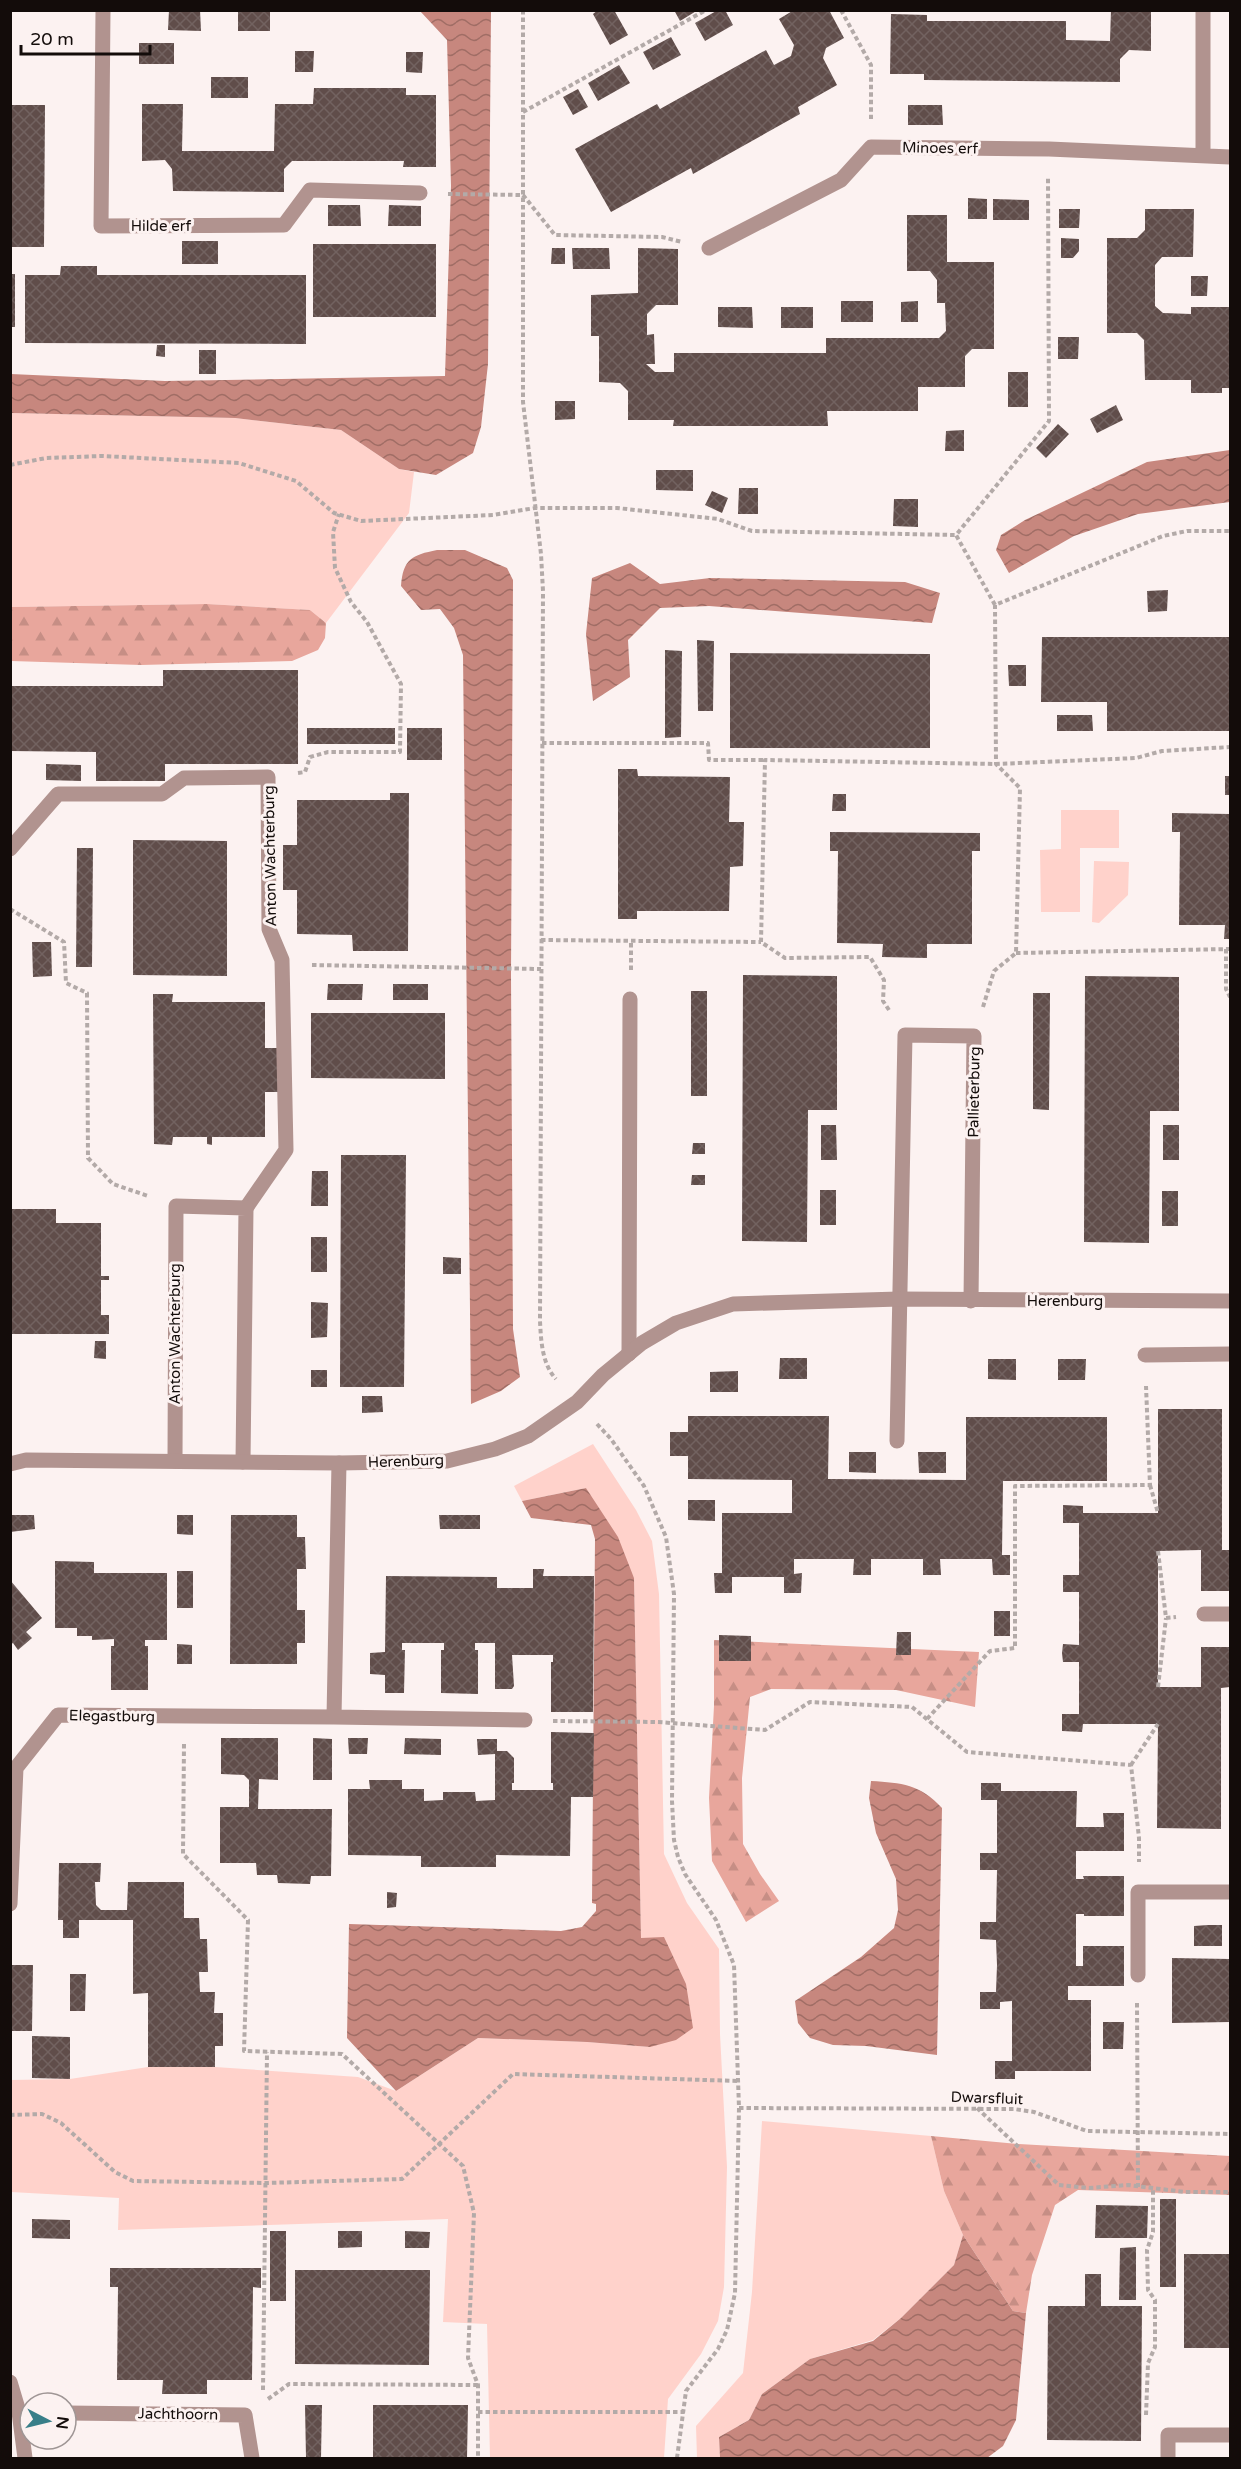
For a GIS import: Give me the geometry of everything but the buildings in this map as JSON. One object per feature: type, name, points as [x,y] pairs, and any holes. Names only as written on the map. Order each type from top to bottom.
[{"type":"street","name":"Hilde erf","points":[[104,10],[101,226],[284,225],[310,190],[420,193]]},
{"type":"street","points":[[1203,10],[1203,156]]},
{"type":"street","name":"Minoes erf","points":[[871,147],[1049,149],[1230,157]]},
{"type":"street","points":[[709,248],[841,180],[871,147]]},
{"type":"street","name":"Anton Wachterburg","points":[[10,849],[58,794],[162,794],[184,778],[268,777],[269,929],[282,960],[286,1150],[246,1208]]},
{"type":"street","points":[[629,1354],[630,999]]},
{"type":"street","points":[[897,1441],[905,1035]]},
{"type":"street","name":"Pallieterburg","points":[[905,1035],[974,1036],[971,1300]]},
{"type":"street","points":[[176,1206],[246,1208],[243,1462]]},
{"type":"street","name":"Anton Wachterburg","points":[[175,1461],[176,1206]]},
{"type":"street","name":"Herenburg","points":[[10,1464],[26,1460],[339,1463],[447,1461],[495,1449],[528,1436],[576,1402],[603,1375],[642,1343],[676,1323],[733,1304],[899,1299],[1230,1301]]},
{"type":"street","points":[[1145,1355],[1230,1354]]},
{"type":"street","points":[[334,1717],[339,1463]]},
{"type":"street","points":[[1204,1614],[1230,1614]]},
{"type":"street","name":"Elegastburg","points":[[10,1904],[16,1768],[58,1715],[525,1720]]},
{"type":"street","points":[[1138,1975],[1138,1892],[1230,1892]]},
{"type":"street","points":[[10,2382],[18,2399]]},
{"type":"street","name":"Jachthoorn","points":[[78,2413],[245,2415],[252,2458]]},
{"type":"street","points":[[1168,2458],[1168,2436],[1230,2435]]},
{"type":"path","points":[[523,112],[705,10]]},
{"type":"path","points":[[841,10],[871,65],[871,147]]},
{"type":"path","points":[[956,535],[1049,421],[1049,149]]},
{"type":"path","points":[[442,194],[523,195],[555,235],[662,237],[709,248]]},
{"type":"path","points":[[10,465],[46,458],[102,456],[239,463],[296,481],[339,514],[361,521],[493,515],[535,508],[617,508],[717,519],[752,531],[956,535]]},
{"type":"path","points":[[268,777],[305,772],[310,757],[328,752],[400,752],[401,684],[367,622],[351,602],[335,568],[333,532],[339,514]]},
{"type":"path","points":[[995,605],[1163,536],[1187,531],[1230,531]]},
{"type":"path","points":[[956,535],[995,605],[996,764],[1020,788],[1016,953]]},
{"type":"path","points":[[542,743],[708,743],[709,760],[996,764],[1136,758],[1162,751],[1230,747]]},
{"type":"path","points":[[761,942],[765,760]]},
{"type":"path","points":[[10,909],[64,942],[66,982],[87,993],[88,1158],[113,1184],[176,1206]]},
{"type":"path","points":[[541,940],[761,942],[785,958],[870,957],[884,980],[883,1001],[905,1035]]},
{"type":"path","points":[[974,1036],[994,971],[1016,953],[1228,949],[1226,989],[1230,997]]},
{"type":"path","points":[[282,960],[317,966],[541,969]]},
{"type":"path","points":[[1145,1355],[1150,1485],[1158,1514]]},
{"type":"path","points":[[927,1719],[990,1651],[1016,1648],[1015,1486],[1150,1485]]},
{"type":"path","points":[[1158,1551],[1166,1618],[1158,1687]]},
{"type":"path","points":[[1166,1618],[1204,1614]]},
{"type":"path","points":[[525,1720],[658,1722],[765,1730],[810,1702],[912,1707],[967,1752],[1131,1765]]},
{"type":"path","points":[[184,1716],[183,1854],[248,1920],[244,2051],[342,2054],[463,2166],[474,2213],[468,2358],[478,2385],[478,2458]]},
{"type":"path","points":[[1138,1892],[1139,1838],[1131,1765],[1158,1724]]},
{"type":"path","points":[[1138,1975],[1138,2187]]},
{"type":"path","points":[[267,2052],[262,2403],[289,2384],[478,2385]]},
{"type":"path","points":[[10,2115],[42,2114],[61,2123],[115,2172],[133,2181],[266,2183],[402,2179],[513,2074],[738,2081]]},
{"type":"path","name":"Dwarsfluit","points":[[739,2108],[1014,2109],[1034,2112],[1087,2131],[1230,2134]]},
{"type":"path","points":[[977,2108],[1059,2184],[1089,2188],[1138,2187],[1185,2192],[1230,2192]]},
{"type":"path","points":[[1153,2188],[1153,2232],[1147,2250],[1148,2290],[1155,2300],[1155,2347],[1148,2363],[1146,2418],[1168,2436]]},
{"type":"path","points":[[478,2412],[684,2412]]},
{"type":"shaded area","points":[[11,413],[235,418],[341,430],[399,469],[414,472],[409,513],[326,623],[310,610],[207,604],[11,607]]},
{"type":"shaded area","points":[[1061,810],[1119,810],[1119,848],[1080,848],[1080,912],[1041,912],[1040,850],[1061,849]]},
{"type":"shaded area","points":[[1094,861],[1129,862],[1128,895],[1099,923],[1092,922]]},
{"type":"shaded area","points":[[593,1444],[636,1510],[652,1541],[659,1594],[664,1854],[687,1903],[719,1949],[720,2034],[727,2167],[724,2287],[718,2321],[701,2354],[668,2399],[664,2458],[490,2458],[487,2324],[443,2322],[448,2219],[118,2230],[119,2198],[11,2192],[10,2080],[70,2079],[148,2067],[215,2067],[358,2077],[396,2091],[478,2038],[650,2047],[641,1938],[634,1578],[586,1488],[522,1501],[514,1486]]},
{"type":"shaded area","points":[[762,2121],[931,2136],[944,2191],[963,2235],[954,2265],[901,2318],[873,2340],[810,2359],[762,2394],[749,2420],[719,2437],[720,2458],[697,2458],[696,2426],[743,2373],[752,2292]]},
{"type":"green space","points":[[207,604],[310,610],[326,623],[325,638],[318,650],[292,661],[141,665],[11,661],[11,607]]},
{"type":"green space","points":[[714,1640],[979,1652],[975,1707],[896,1690],[771,1689],[750,1697],[742,1778],[743,1844],[779,1901],[746,1922],[712,1861],[709,1798],[714,1706]]},
{"type":"green space","points":[[931,2136],[1019,2144],[1230,2156],[1230,2195],[1078,2190],[1055,2205],[1032,2275],[1026,2313],[1013,2311],[963,2235],[944,2191]]},
{"type":"water","points":[[420,11],[491,11],[488,364],[481,427],[473,453],[436,475],[399,469],[341,430],[235,418],[11,413],[11,374],[165,381],[445,376],[451,186],[447,40]]},
{"type":"water","points":[[1230,450],[1230,502],[1138,514],[1074,536],[1009,573],[996,550],[1001,535],[1025,520],[1147,462]]},
{"type":"water","points":[[437,550],[465,550],[507,568],[513,580],[511,975],[513,1329],[520,1377],[501,1391],[471,1404],[463,655],[454,628],[440,609],[421,610],[401,586],[404,570],[410,560],[415,556]]},
{"type":"water","points":[[630,563],[660,584],[710,578],[905,582],[940,593],[932,623],[709,606],[660,608],[628,640],[630,677],[593,701],[586,634],[592,578]]},
{"type":"water","points":[[586,1488],[618,1537],[634,1578],[641,1938],[664,1937],[686,1984],[693,2028],[676,2040],[650,2047],[478,2038],[396,2091],[347,2038],[349,1924],[561,1931],[582,1927],[596,1911],[596,1904],[592,1903],[595,1539],[591,1525],[531,1518],[522,1501]]},
{"type":"water","points":[[871,1781],[918,1789],[942,1808],[937,2055],[866,2046],[833,2045],[810,2038],[798,2023],[795,2001],[861,1957],[894,1928],[898,1910],[896,1879],[876,1833],[869,1798]]},
{"type":"water","points":[[963,2235],[1013,2311],[1026,2313],[1016,2420],[1003,2446],[987,2458],[720,2458],[719,2437],[749,2420],[762,2394],[810,2359],[873,2341],[901,2318],[954,2265]]}]
